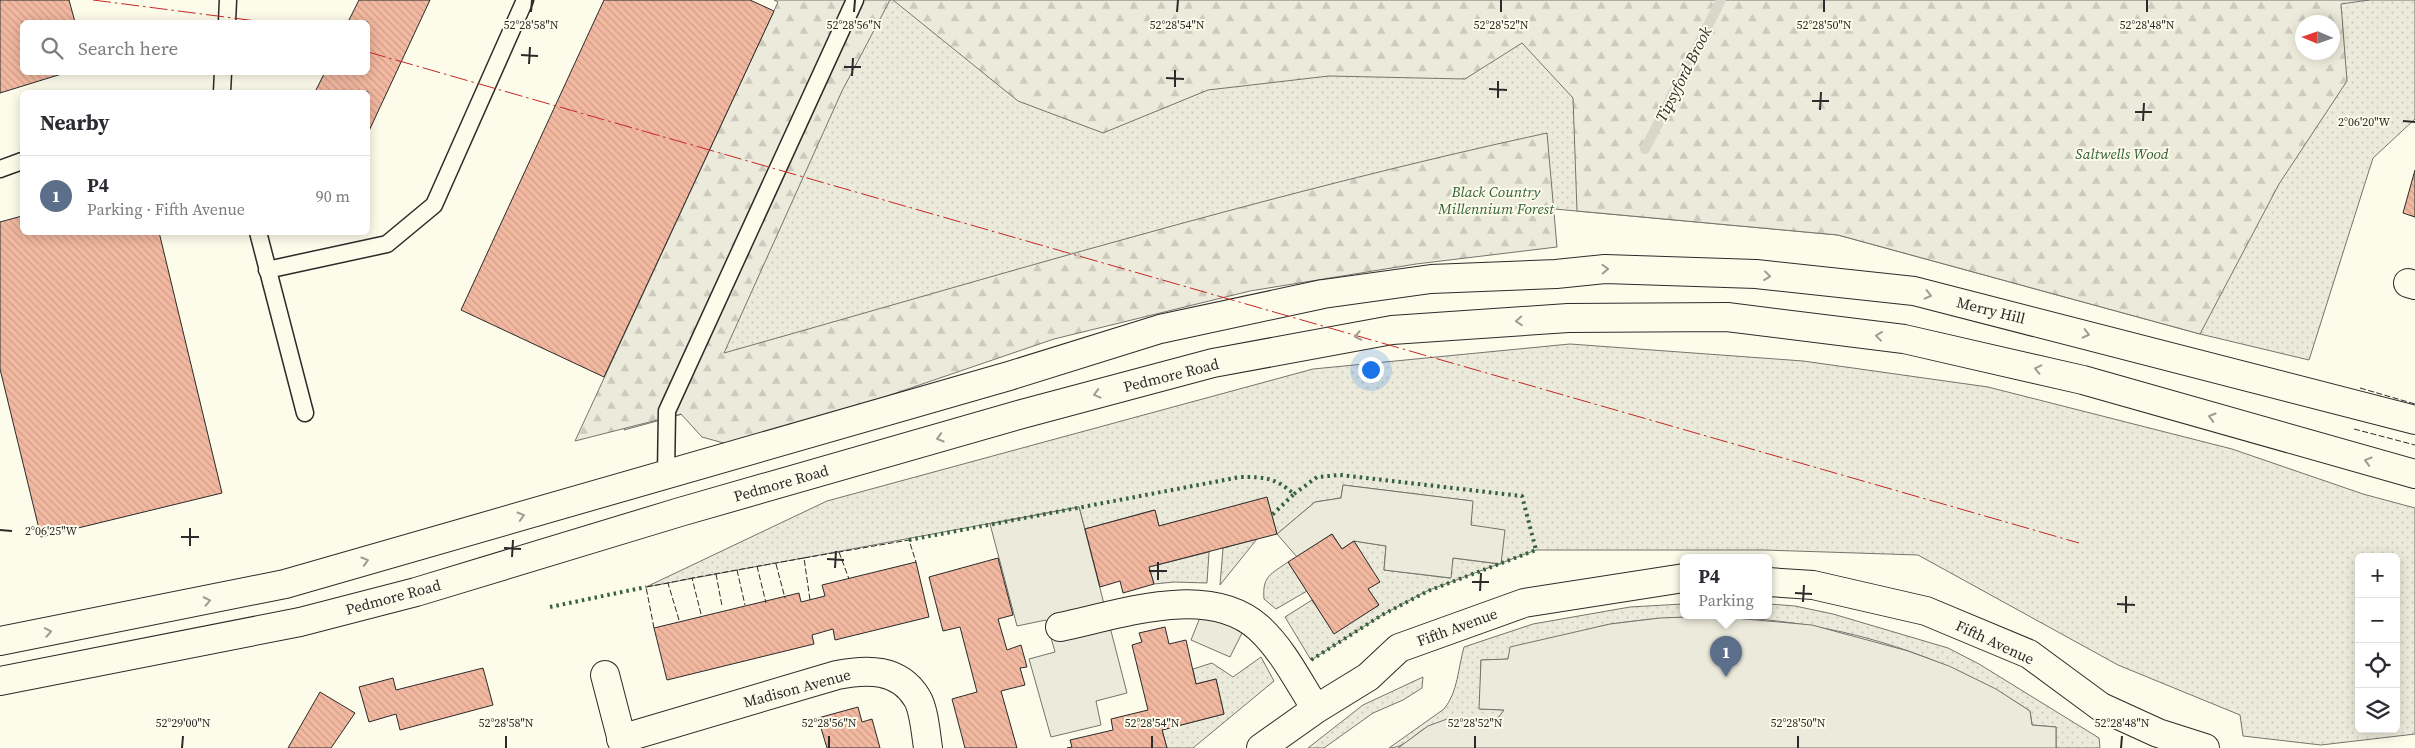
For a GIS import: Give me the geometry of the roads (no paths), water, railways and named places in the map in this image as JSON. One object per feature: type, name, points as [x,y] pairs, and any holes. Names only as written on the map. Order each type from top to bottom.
[{"type":"main road","name":"Merry Hill","points":[[666,474],[1009,376],[1160,329],[1323,294],[1431,279],[1556,274],[1605,269],[1756,274],[1914,291],[2415,420]]},
{"type":"main road","name":"Pedmore Road","points":[[0,681],[300,622],[416,592],[690,509],[1012,417],[1213,364],[1392,330],[1568,318],[1727,318],[1904,339],[2083,380],[2415,474]]},
{"type":"main road","points":[[0,641],[286,584],[666,474]]},
{"type":"main road","name":"Fifth Avenue","points":[[1261,748],[1316,709],[1368,677],[1399,648],[1524,603],[1680,579]]},
{"type":"main road","name":"Fifth Avenue","points":[[1772,582],[1813,585],[1926,611],[2029,654],[2101,707],[2158,734],[2204,748]]},
{"type":"main road","points":[[1060,627],[1164,605],[1194,604],[1226,609],[1258,627],[1281,652],[1316,709]]},
{"type":"main road","name":"Madison Avenue","points":[[604,675],[623,743],[837,675],[864,670],[886,674],[904,683],[918,699],[928,748]]},
{"type":"lane","points":[[227,20],[228,0]]},
{"type":"lane","points":[[267,270],[387,244],[434,205],[525,0]]},
{"type":"lane","points":[[666,474],[667,411],[854,0]]},
{"type":"lane","points":[[222,90],[223,75]]},
{"type":"lane","points":[[0,169],[20,162]]},
{"type":"lane","points":[[259,235],[305,413]]},
{"type":"waterway","name":"Tipsyford Brook","points":[[1645,149],[1721,0]]},
{"type":"place","name":"P4","points":[[1726,677]]},
{"type":"park label","name":"Saltwells Wood","points":[[2122,153]]},
{"type":"park label","name":"Black Country Millennium Forest","points":[[1496,200]]}]
